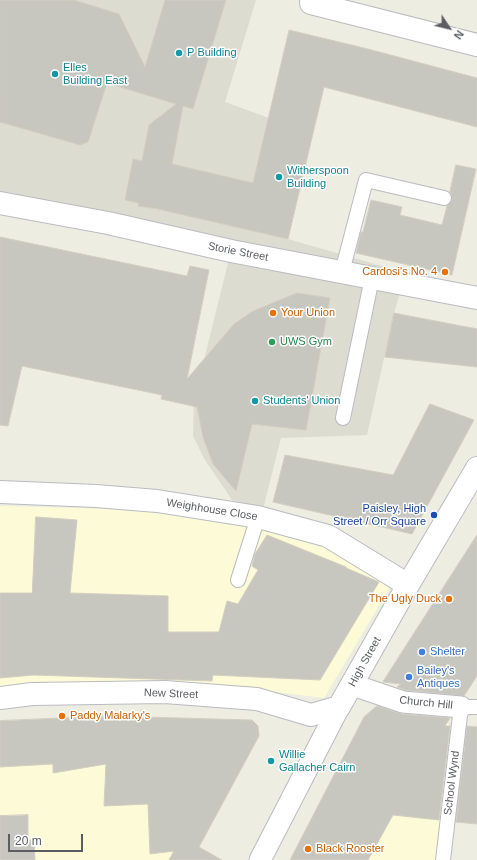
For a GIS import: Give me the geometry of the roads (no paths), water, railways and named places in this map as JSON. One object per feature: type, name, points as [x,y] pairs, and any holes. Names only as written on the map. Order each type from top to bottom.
[{"type":"street","points":[[311,2],[477,45]]},
{"type":"street","name":"Storie Street","points":[[0,203],[108,223],[231,251],[477,298]]},
{"type":"street","name":"High Street","points":[[260,860],[340,707],[408,585],[477,468]]},
{"type":"street","name":"Weighhouse Close","points":[[0,492],[96,496],[157,501],[258,517],[328,536],[408,585]]},
{"type":"street","name":"Church Hill","points":[[353,685],[403,702],[469,707]]},
{"type":"street","name":"New Street","points":[[0,698],[32,694],[165,692],[257,699],[311,715],[340,707]]},
{"type":"lane","points":[[342,272],[366,180],[444,198]]},
{"type":"lane","points":[[343,418],[372,278]]},
{"type":"lane","points":[[238,580],[258,517]]},
{"type":"lane","name":"School Wynd","points":[[443,860],[469,707]]},
{"type":"place","name":"P Building","points":[[179,53]]},
{"type":"place","name":"Elles Building East","points":[[55,74]]},
{"type":"place","name":"Witherspoon Building","points":[[279,177]]},
{"type":"place","name":"Cardosi's No. 4","points":[[445,272]]},
{"type":"place","name":"Your Union","points":[[273,313]]},
{"type":"place","name":"UWS Gym","points":[[272,342]]},
{"type":"place","name":"Students' Union","points":[[255,401]]},
{"type":"place","name":"Paisley, High Street / Orr Square","points":[[434,515]]},
{"type":"place","name":"The Ugly Duck","points":[[449,599]]},
{"type":"place","name":"Shelter","points":[[422,652]]},
{"type":"place","name":"Bailey's Antiques","points":[[409,677]]},
{"type":"place","name":"Paddy Malarky's","points":[[62,716]]},
{"type":"place","name":"Willie Gallacher Cairn","points":[[271,761]]},
{"type":"place","name":"Black Rooster","points":[[308,849]]}]
